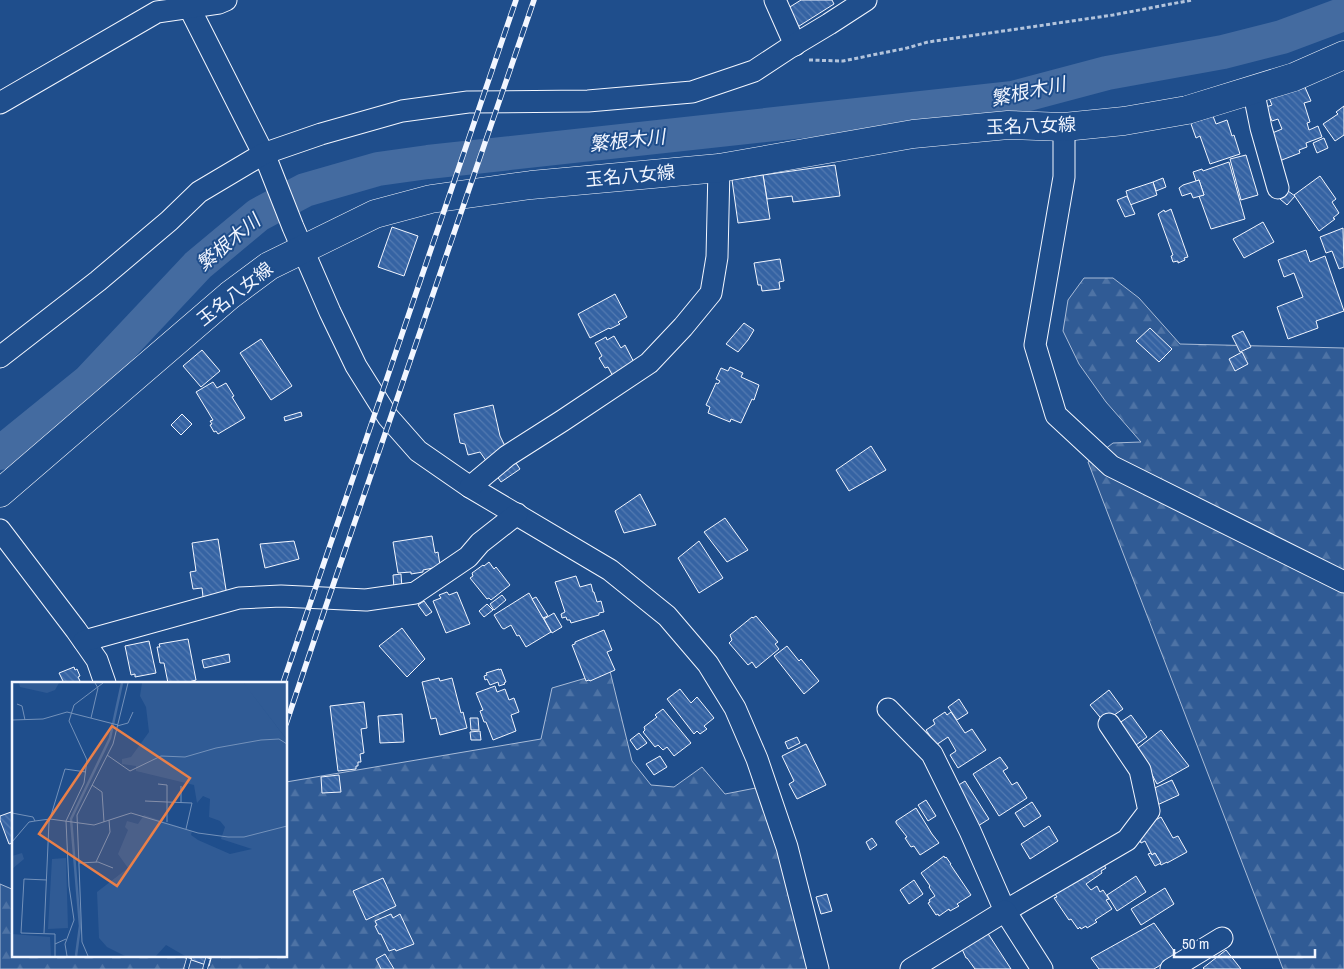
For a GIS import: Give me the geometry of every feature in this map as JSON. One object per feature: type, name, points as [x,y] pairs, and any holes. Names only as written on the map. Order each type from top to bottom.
[{"type":"main road","name":"玉名八女線","points":[[0,493],[230,295],[269,266],[298,238],[430,199],[531,185],[719,168],[913,134],[1008,125],[1064,127],[1124,121],[1187,110],[1294,77],[1344,56]]},
{"type":"street","points":[[0,103],[157,12],[186,4],[219,3],[226,0]]},
{"type":"street","points":[[775,0],[795,45]]},
{"type":"street","points":[[0,357],[106,275],[170,221],[199,192],[265,157],[321,134],[402,111],[468,102],[588,100],[692,92],[754,71],[866,0]]},
{"type":"street","points":[[186,4],[265,157],[330,312],[356,366],[388,417],[418,451],[470,487],[610,570],[667,616],[708,664],[735,708],[758,759],[787,848],[818,969]]},
{"type":"street","points":[[1253,89],[1261,128],[1278,188]]},
{"type":"street","points":[[1064,127],[1064,177],[1035,345],[1056,415],[1111,466],[1344,582]]},
{"type":"street","points":[[470,487],[507,456],[649,363],[683,327],[711,293],[716,257],[719,168]]},
{"type":"street","points":[[84,641],[239,598],[281,596],[366,600],[415,593],[468,557],[480,543],[517,514]]},
{"type":"street","points":[[0,530],[84,641],[97,660],[105,682]]},
{"type":"street","points":[[888,709],[932,754],[970,831],[1005,911],[1042,969]]},
{"type":"street","points":[[911,969],[1005,911],[1127,840],[1149,811],[1140,770],[1109,724]]},
{"type":"street","points":[[1171,969],[1222,938]]},
{"type":"path","points":[[795,45],[799,56],[809,60],[843,61],[928,42],[1113,15],[1192,0]]},
{"type":"green space","points":[[1084,278],[1113,278],[1139,298],[1180,344],[1344,348],[1344,969],[1283,969],[1088,462],[1113,443],[1141,442],[1106,402],[1079,364],[1063,331],[1068,300]]},
{"type":"green space","points":[[610,671],[632,761],[651,785],[674,787],[702,767],[725,794],[766,786],[817,969],[0,969],[0,884],[12,889],[12,956],[217,956],[222,958],[223,956],[288,956],[288,782],[541,739],[552,688]]},
{"type":"building","points":[[801,0],[832,0],[834,4],[796,28],[785,10]]},
{"type":"building","points":[[1304,85],[1311,101],[1304,103],[1310,122],[1307,123],[1309,130],[1318,126],[1322,137],[1306,143],[1307,147],[1299,150],[1300,153],[1269,165],[1265,136],[1282,129],[1278,119],[1272,121],[1266,107],[1272,105],[1269,98]]},
{"type":"building","points":[[1344,106],[1344,135],[1335,141],[1323,124],[1338,114],[1336,112]]},
{"type":"building","points":[[1213,116],[1216,124],[1227,120],[1240,154],[1210,164],[1200,136],[1196,138],[1191,124],[1197,120]]},
{"type":"building","points":[[1324,138],[1328,148],[1317,153],[1313,143]]},
{"type":"building","points":[[1246,155],[1258,195],[1241,200],[1230,159]]},
{"type":"building","points":[[1229,162],[1245,219],[1211,229],[1199,196],[1204,195],[1199,180],[1196,181],[1193,172],[1202,169],[1203,171]]},
{"type":"building","points":[[835,165],[840,196],[793,202],[792,196],[767,199],[763,175]]},
{"type":"building","points":[[763,175],[770,219],[738,223],[732,180]]},
{"type":"building","points":[[1320,176],[1336,199],[1332,202],[1339,213],[1333,218],[1335,219],[1319,231],[1294,195]]},
{"type":"building","points":[[1163,178],[1166,187],[1156,191],[1153,182]]},
{"type":"building","points":[[1199,180],[1204,195],[1193,198],[1191,193],[1182,196],[1179,188]]},
{"type":"building","points":[[1153,182],[1157,195],[1130,205],[1126,191]]},
{"type":"building","points":[[1288,191],[1295,196],[1287,205],[1280,199]]},
{"type":"building","points":[[1127,196],[1135,214],[1125,217],[1117,200]]},
{"type":"building","points":[[1171,209],[1188,257],[1178,263],[1178,261],[1173,262],[1171,256],[1173,255],[1158,214],[1164,210],[1165,212]]},
{"type":"building","points":[[1263,222],[1274,242],[1244,258],[1233,239]]},
{"type":"building","points":[[392,227],[418,236],[404,276],[378,267]]},
{"type":"building","points":[[1343,228],[1344,267],[1339,269],[1332,251],[1326,253],[1320,237]]},
{"type":"building","points":[[1306,250],[1310,262],[1325,256],[1344,311],[1316,321],[1318,328],[1288,339],[1277,307],[1303,297],[1294,273],[1284,277],[1278,260]]},
{"type":"building","points":[[780,259],[784,281],[779,282],[780,289],[762,291],[761,285],[758,285],[754,263]]},
{"type":"building","points":[[615,294],[627,317],[618,322],[620,324],[590,338],[578,314]]},
{"type":"building","points":[[744,323],[754,330],[738,352],[726,344]]},
{"type":"building","points":[[1150,328],[1172,349],[1159,362],[1136,341]]},
{"type":"building","points":[[1243,331],[1251,347],[1240,352],[1232,336]]},
{"type":"building","points":[[614,336],[621,348],[625,345],[640,374],[618,386],[608,367],[605,368],[599,358],[602,356],[595,343],[606,337],[607,340]]},
{"type":"building","points":[[261,339],[292,386],[271,400],[240,353]]},
{"type":"building","points":[[202,350],[220,371],[201,387],[183,366]]},
{"type":"building","points":[[1242,352],[1248,364],[1235,371],[1229,359]]},
{"type":"building","points":[[730,367],[743,373],[741,377],[759,385],[754,400],[752,399],[741,423],[731,419],[730,422],[708,413],[710,407],[706,405],[716,383],[718,384],[720,381],[716,379],[721,368],[728,371]]},
{"type":"building","points":[[213,382],[217,388],[226,383],[245,418],[218,434],[216,431],[214,432],[210,425],[212,424],[210,421],[213,420],[196,392]]},
{"type":"building","points":[[493,405],[500,436],[520,469],[501,482],[480,452],[468,455],[465,444],[460,443],[454,414]]},
{"type":"building","points":[[301,412],[302,416],[285,421],[284,417]]},
{"type":"building","points":[[182,414],[192,424],[181,435],[171,425]]},
{"type":"building","points":[[871,446],[886,470],[849,491],[836,470]]},
{"type":"building","points":[[640,494],[656,525],[624,533],[615,511]]},
{"type":"building","points":[[725,518],[748,550],[727,562],[704,532]]},
{"type":"building","points":[[432,536],[435,553],[438,552],[440,565],[423,570],[423,572],[411,574],[411,572],[398,573],[393,542]]},
{"type":"building","points":[[218,539],[227,596],[203,597],[202,588],[193,589],[190,572],[196,571],[192,543]]},
{"type":"building","points":[[294,541],[299,559],[265,568],[260,544]]},
{"type":"building","points":[[699,541],[723,578],[699,593],[678,558]]},
{"type":"building","points":[[489,562],[494,569],[496,567],[510,585],[491,600],[487,599],[470,578],[473,576],[472,573]]},
{"type":"building","points":[[401,574],[402,588],[394,589],[393,575]]},
{"type":"building","points":[[576,576],[580,587],[591,584],[597,602],[601,601],[604,612],[571,623],[566,617],[562,618],[561,614],[565,612],[555,582]]},
{"type":"building","points":[[447,592],[449,595],[457,592],[470,624],[446,633],[433,601],[441,598],[439,595]]},
{"type":"building","points":[[529,593],[551,632],[526,647],[511,625],[504,629],[502,628],[494,615]]},
{"type":"building","points":[[502,595],[506,600],[494,610],[490,604]]},
{"type":"building","points":[[536,597],[548,616],[543,618],[532,599]]},
{"type":"building","points":[[424,601],[432,612],[426,616],[418,605]]},
{"type":"building","points":[[487,604],[493,610],[484,617],[479,611]]},
{"type":"building","points":[[554,613],[562,627],[552,633],[544,619]]},
{"type":"building","points":[[756,616],[778,642],[775,644],[779,649],[756,668],[752,662],[748,665],[729,643],[732,640],[730,635],[752,617]]},
{"type":"building","points":[[402,628],[425,659],[407,677],[379,646]]},
{"type":"building","points":[[604,630],[612,650],[607,652],[615,670],[586,681],[572,645]]},
{"type":"building","points":[[188,639],[196,680],[168,682],[164,663],[160,663],[157,647],[160,647],[159,644]]},
{"type":"building","points":[[149,641],[156,673],[135,677],[135,674],[131,675],[125,646]]},
{"type":"building","points":[[787,646],[799,661],[801,659],[819,681],[804,694],[774,656]]},
{"type":"building","points":[[229,654],[230,662],[204,668],[202,660]]},
{"type":"building","points":[[74,667],[80,676],[78,677],[80,681],[64,682],[59,673]]},
{"type":"building","points":[[501,669],[505,684],[499,686],[498,682],[490,685],[484,676],[487,675],[486,673]]},
{"type":"building","points":[[439,678],[440,681],[452,678],[467,728],[440,735],[436,718],[431,719],[422,682]]},
{"type":"building","points":[[495,686],[497,692],[505,689],[509,700],[514,698],[519,712],[511,715],[516,731],[493,740],[480,711],[483,710],[476,693]]},
{"type":"building","points":[[680,689],[691,703],[697,697],[714,718],[704,726],[707,729],[700,734],[697,731],[694,734],[667,699]]},
{"type":"building","points":[[1109,690],[1123,709],[1104,722],[1090,705]]},
{"type":"building","points":[[959,699],[968,713],[957,720],[948,707]]},
{"type":"building","points":[[364,702],[367,728],[361,729],[364,753],[360,754],[361,762],[358,762],[356,769],[338,771],[330,706]]},
{"type":"building","points":[[663,709],[691,743],[674,756],[667,747],[663,750],[658,745],[655,747],[643,732],[645,730],[644,727],[657,717],[655,715]]},
{"type":"building","points":[[945,712],[947,715],[951,712],[965,733],[972,729],[986,750],[958,768],[950,755],[956,751],[948,737],[936,745],[926,730],[935,724],[933,720]]},
{"type":"building","points":[[402,714],[404,742],[380,743],[378,716]]},
{"type":"building","points":[[1131,715],[1147,737],[1136,745],[1109,730]]},
{"type":"building","points":[[470,718],[478,718],[479,730],[471,730]]},
{"type":"building","points":[[1161,730],[1189,766],[1157,784],[1138,748]]},
{"type":"building","points":[[480,731],[481,740],[471,740],[470,732]]},
{"type":"building","points":[[639,733],[647,743],[637,750],[630,740]]},
{"type":"building","points":[[797,737],[800,743],[788,749],[785,742]]},
{"type":"building","points":[[806,744],[826,785],[797,799],[789,784],[794,781],[782,756]]},
{"type":"building","points":[[660,756],[667,767],[654,775],[646,764]]},
{"type":"building","points":[[1000,757],[1008,768],[1003,771],[1012,785],[1017,782],[1027,798],[999,816],[973,774]]},
{"type":"building","points":[[339,775],[341,792],[322,793],[321,777]]},
{"type":"building","points":[[1172,780],[1179,795],[1155,806],[1148,791]]},
{"type":"building","points":[[965,781],[989,819],[970,831],[946,793]]},
{"type":"building","points":[[926,800],[936,816],[928,821],[918,805]]},
{"type":"building","points":[[1032,802],[1041,816],[1024,827],[1015,813]]},
{"type":"building","points":[[916,808],[939,843],[920,855],[914,846],[911,847],[905,838],[907,837],[896,823],[896,821]]},
{"type":"building","points":[[12,812],[12,843],[9,844],[0,816]]},
{"type":"building","points":[[1161,817],[1173,838],[1178,836],[1187,852],[1161,865],[1155,853],[1152,855],[1145,841],[1141,843],[1136,833]]},
{"type":"building","points":[[1049,826],[1058,841],[1030,859],[1021,844]]},
{"type":"building","points":[[872,838],[877,845],[870,850],[866,842]]},
{"type":"building","points":[[1088,850],[1089,853],[1094,850],[1106,868],[1086,884],[1091,890],[1097,886],[1100,892],[1103,890],[1109,899],[1106,900],[1112,909],[1095,920],[1097,922],[1087,928],[1086,926],[1078,929],[1071,919],[1069,920],[1054,898],[1057,897],[1046,880]]},
{"type":"building","points":[[1151,853],[1152,855],[1155,853],[1161,863],[1155,866],[1148,854]]},
{"type":"building","points":[[944,856],[971,895],[957,904],[959,906],[950,911],[949,909],[939,916],[938,914],[936,915],[928,903],[935,896],[921,873]]},
{"type":"building","points":[[1136,876],[1146,892],[1117,911],[1107,895]]},
{"type":"building","points":[[383,878],[396,906],[366,920],[353,891]]},
{"type":"building","points":[[914,880],[923,894],[909,904],[900,890]]},
{"type":"building","points":[[1165,888],[1174,904],[1141,925],[1131,909]]},
{"type":"building","points":[[827,894],[832,911],[821,914],[816,897]]},
{"type":"building","points":[[391,914],[393,918],[400,914],[414,944],[396,951],[395,949],[389,951],[375,926],[377,925],[375,921]]},
{"type":"building","points":[[1154,923],[1177,955],[1154,969],[1099,969],[1091,958]]},
{"type":"building","points":[[987,932],[1011,969],[975,969],[966,958],[962,949]]},
{"type":"building","points":[[1226,950],[1241,969],[1203,968]]},
{"type":"building","points":[[385,954],[394,969],[381,969],[376,959]]},
{"type":"building","points":[[180,956],[212,956],[209,966]]},
{"type":"waterway","name":"繁根木川","points":[[0,453],[89,381],[198,265],[258,215],[305,190],[378,169],[428,162],[1013,98],[1107,73],[1223,52],[1282,37],[1344,13]]},
{"type":"railway","points":[[283,682],[516,0]]},
{"type":"railway","points":[[288,718],[534,0]]},
{"type":"railway","points":[[186,969],[190,956]]},
{"type":"railway","points":[[205,969],[209,956]]}]
